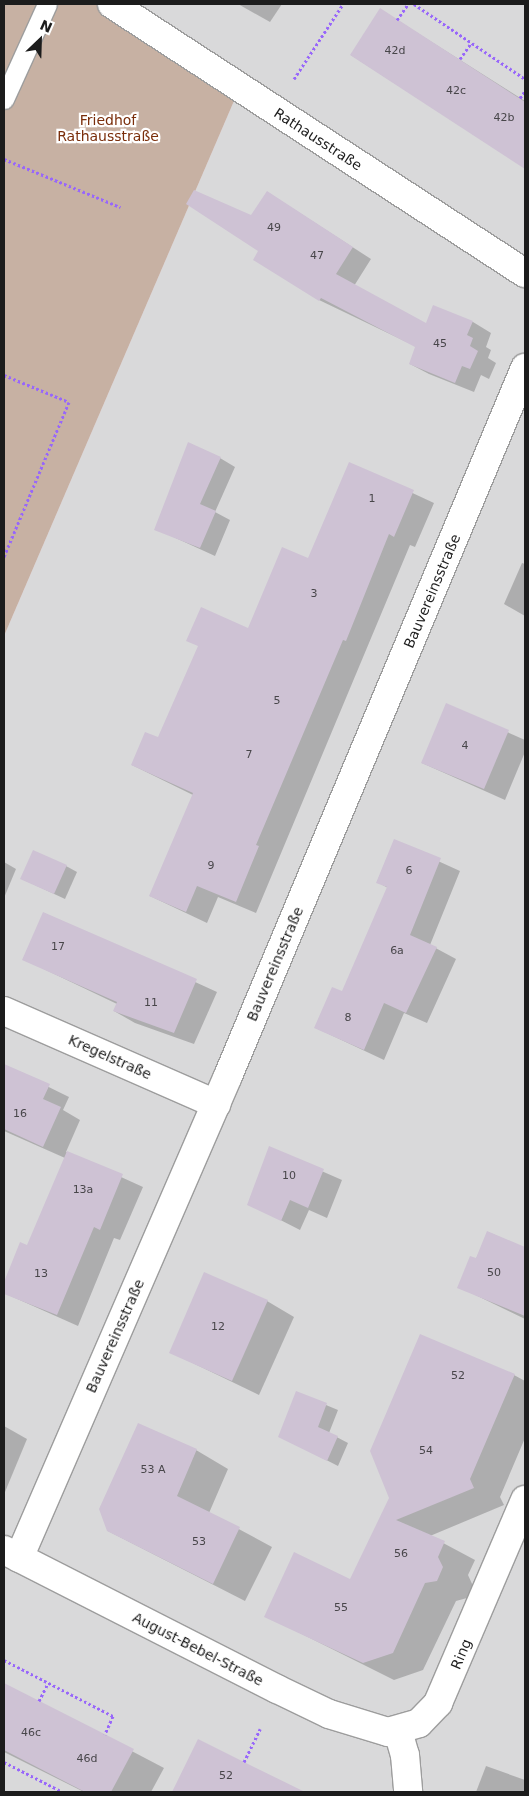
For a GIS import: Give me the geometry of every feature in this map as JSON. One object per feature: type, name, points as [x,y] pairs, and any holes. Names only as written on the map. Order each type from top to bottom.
[{"type":"street","name":"Rathausstraße","points":[[112,4],[525,273]]},
{"type":"street","name":"Bauvereinsstraße","points":[[11,1554],[216,1104],[525,368]]},
{"type":"street","name":"Kregelstraße","points":[[4,1011],[216,1104]]},
{"type":"street","name":"Ring","points":[[398,1731],[419,1723],[438,1703],[525,1500]]},
{"type":"street","name":"August-Bebel-Straße","points":[[11,1554],[329,1714],[374,1730],[398,1731]]},
{"type":"street","points":[[398,1731],[405,1755],[408,1792]]},
{"type":"lane","points":[[4,99],[47,4]]},
{"type":"path","points":[[294,78],[343,4]]},
{"type":"path","points":[[397,20],[408,4]]},
{"type":"path","points":[[414,4],[525,79]]},
{"type":"path","points":[[460,59],[471,42]]},
{"type":"path","points":[[520,98],[525,91]]},
{"type":"path","points":[[4,159],[120,207]]},
{"type":"path","points":[[4,375],[69,402],[4,556]]},
{"type":"path","points":[[4,1660],[113,1716],[105,1734]]},
{"type":"path","points":[[39,1701],[48,1683]]},
{"type":"path","points":[[244,1762],[260,1729]]},
{"type":"path","points":[[4,1762],[63,1792]]},
{"type":"shaded area","points":[[112,4],[525,4],[525,1792],[4,1792],[4,636],[240,87]]},
{"type":"green space","name":"Friedhof Rathausstraße","points":[[4,4],[112,4],[240,87],[4,636]]},
{"type":"building","points":[[380,8],[525,102],[525,169],[350,55]]},
{"type":"building","points":[[194,190],[251,215],[267,191],[353,247],[336,274],[426,323],[433,305],[473,321],[467,335],[473,338],[470,346],[478,351],[470,369],[462,366],[455,383],[409,364],[415,347],[321,298],[319,301],[253,260],[258,251],[186,204]]},
{"type":"building","points":[[188,442],[221,457],[200,504],[216,511],[200,548],[154,530]]},
{"type":"building","points":[[349,462],[414,490],[394,537],[389,534],[346,641],[343,640],[256,845],[259,846],[236,902],[197,886],[186,912],[149,896],[193,793],[131,765],[145,732],[158,737],[198,646],[186,641],[201,607],[248,628],[282,547],[308,558]]},
{"type":"building","points":[[446,703],[509,730],[484,789],[421,763]]},
{"type":"building","points":[[394,839],[441,858],[410,935],[437,947],[406,1013],[384,1003],[364,1050],[314,1028],[332,987],[342,991],[387,887],[376,883]]},
{"type":"building","points":[[33,850],[67,865],[54,894],[20,879]]},
{"type":"building","points":[[43,912],[197,979],[174,1033],[113,1011],[117,1002],[22,960]]},
{"type":"building","points":[[4,1064],[50,1084],[43,1099],[61,1107],[43,1147],[4,1129]]},
{"type":"building","points":[[269,1146],[324,1169],[308,1208],[290,1200],[281,1221],[247,1205]]},
{"type":"building","points":[[67,1151],[123,1174],[100,1230],[94,1227],[57,1315],[4,1294],[4,1282],[20,1242],[27,1245]]},
{"type":"building","points":[[487,1231],[525,1247],[525,1316],[457,1288],[470,1256],[476,1258]]},
{"type":"building","points":[[204,1272],[268,1300],[232,1381],[169,1353]]},
{"type":"building","points":[[420,1334],[515,1374],[470,1479],[474,1488],[396,1520],[445,1541],[438,1557],[443,1567],[437,1581],[425,1583],[393,1653],[363,1663],[264,1617],[294,1552],[350,1579],[389,1498],[370,1451]]},
{"type":"building","points":[[296,1391],[327,1403],[318,1427],[338,1436],[327,1461],[278,1437]]},
{"type":"building","points":[[138,1423],[197,1449],[177,1496],[240,1527],[213,1584],[107,1531],[99,1509]]},
{"type":"building","points":[[4,1683],[134,1749],[111,1792],[85,1792],[4,1750]]},
{"type":"building","points":[[198,1739],[244,1762],[305,1792],[172,1792]]}]
